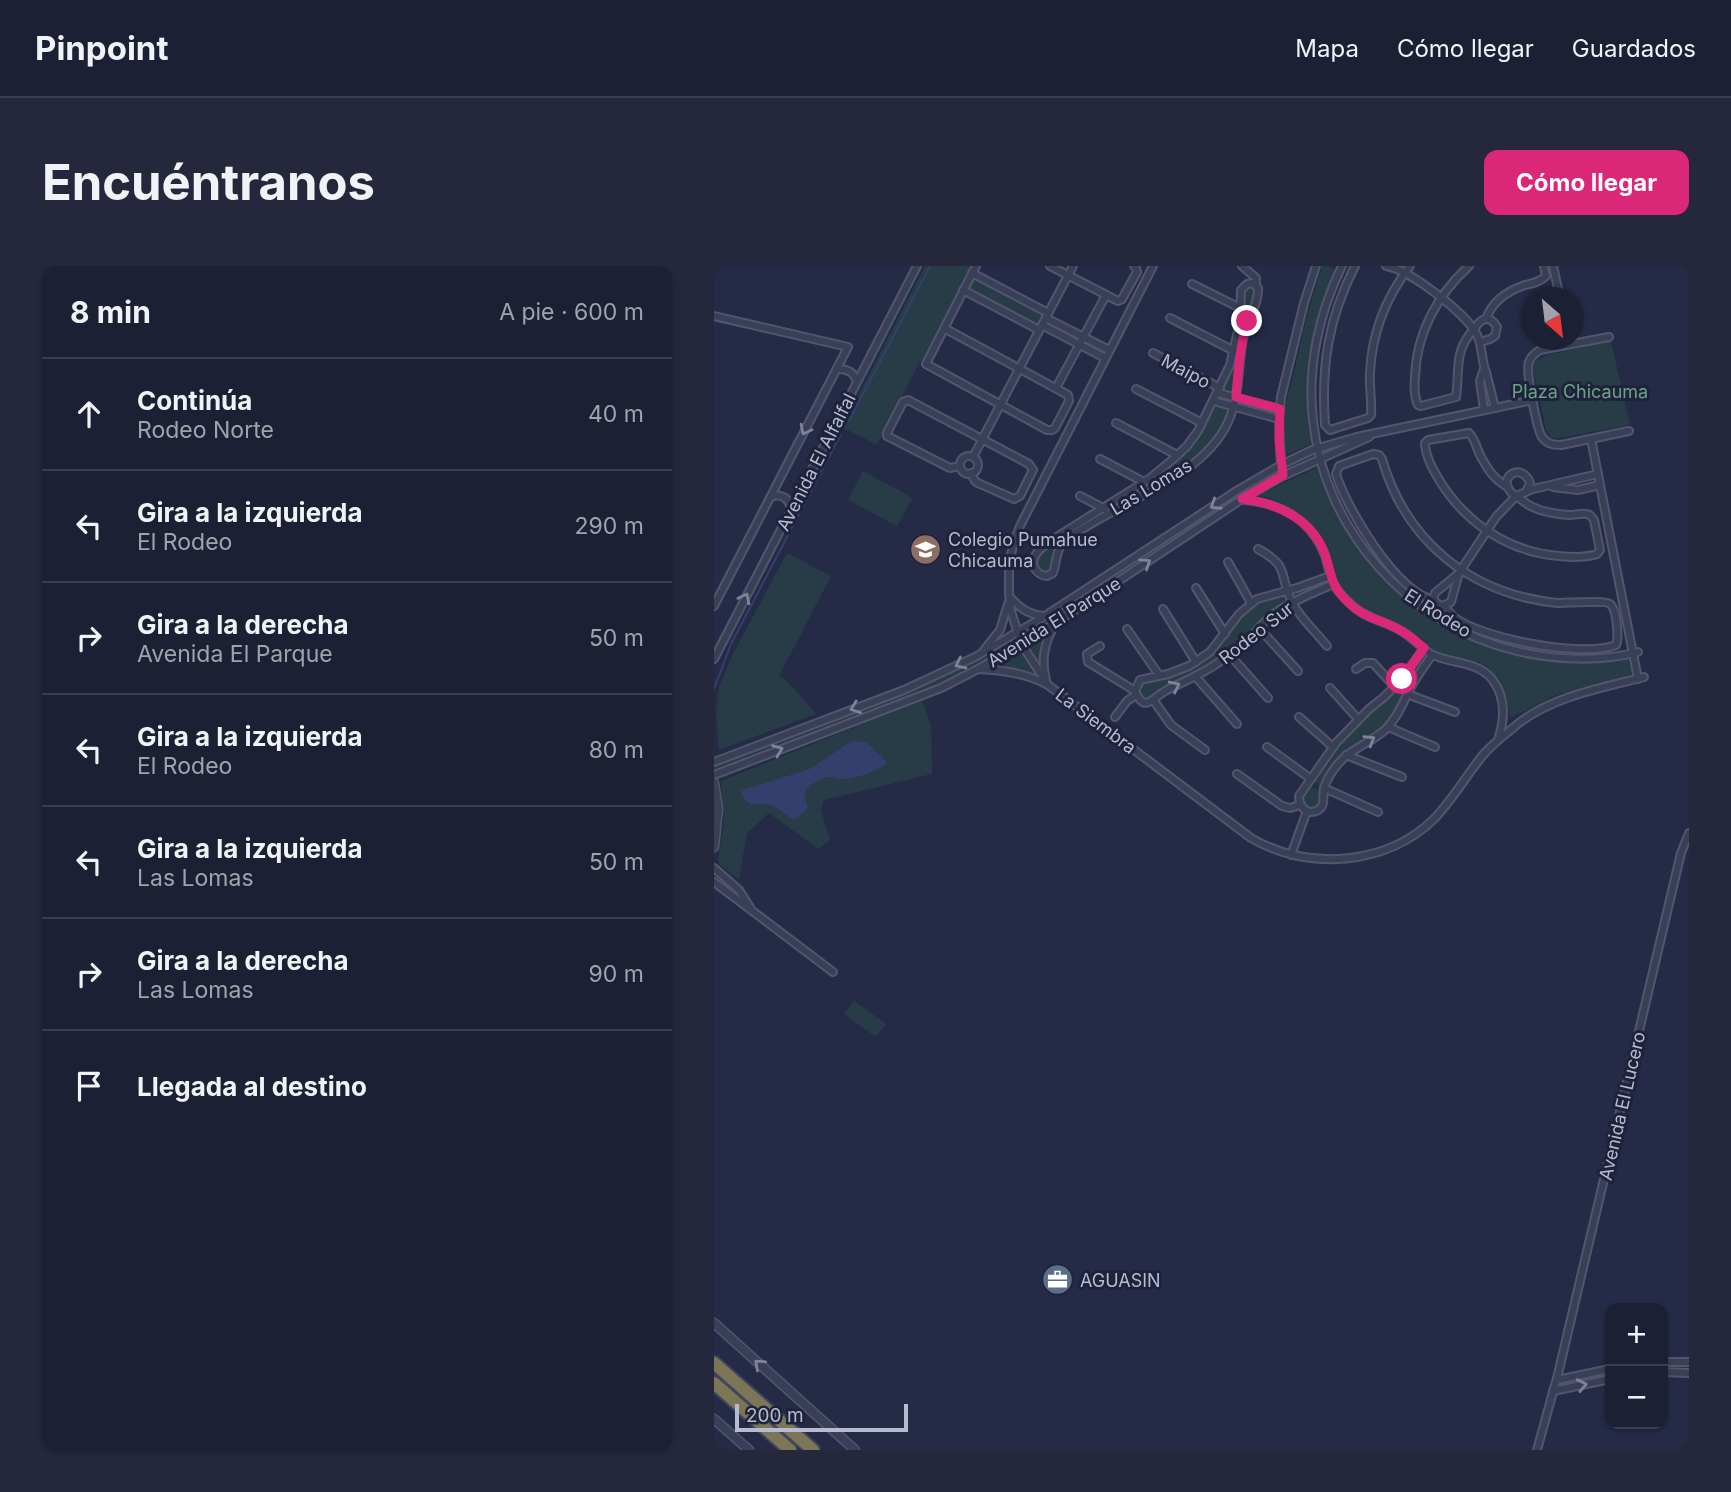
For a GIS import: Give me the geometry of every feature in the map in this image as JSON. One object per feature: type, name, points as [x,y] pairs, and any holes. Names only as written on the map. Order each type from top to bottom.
[{"type":"highway","points":[[714,1363],[813,1450]]},
{"type":"highway","points":[[714,1383],[790,1450]]},
{"type":"street","name":"Avenida El Alfalfal","points":[[714,659],[917,266]]},
{"type":"street","points":[[1050,266],[1117,300],[1122,299],[1137,272],[1134,266]]},
{"type":"street","points":[[973,457],[1073,266]]},
{"type":"street","name":"La Siembra","points":[[1153,266],[1020,526],[1013,545],[1009,565],[1012,611],[1022,643],[1048,685],[1263,846],[1291,855],[1329,860],[1355,858],[1382,850],[1405,841],[1420,831],[1456,793],[1485,753],[1521,722],[1558,702],[1641,678],[1636,653]]},
{"type":"street","points":[[1241,266],[1256,278],[1256,285]]},
{"type":"street","points":[[1283,475],[1280,409],[1304,303],[1316,266]]},
{"type":"street","name":"El Rodeo","points":[[1341,266],[1325,307],[1315,351],[1312,418],[1328,484],[1340,511],[1364,550],[1395,585],[1423,608],[1466,633],[1491,643],[1540,655],[1584,658],[1636,653]]},
{"type":"street","points":[[1355,266],[1336,308],[1325,356],[1325,425],[1330,429],[1371,415],[1370,384],[1374,341],[1388,301],[1410,266]]},
{"type":"street","points":[[1386,266],[1392,266],[1440,298],[1474,329],[1480,342],[1494,408]]},
{"type":"street","points":[[1469,266],[1440,298],[1424,328],[1418,351],[1415,385],[1418,405],[1455,397],[1457,370],[1466,339],[1480,322],[1486,319],[1489,309],[1506,295],[1542,280],[1546,276],[1544,266]]},
{"type":"street","points":[[1553,266],[1558,287]]},
{"type":"street","points":[[944,328],[1067,394],[1070,399],[1055,428],[1047,430],[926,364],[944,328],[963,290],[974,269],[1079,345],[1105,358]]},
{"type":"street","points":[[1192,284],[1240,309]]},
{"type":"street","name":"Las Lomas","points":[[1256,285],[1250,284],[1241,292],[1240,336],[1236,397],[1228,423],[1213,446],[1171,479],[1138,498],[1106,511],[1052,540],[1038,551],[1033,563],[1042,576],[1051,574],[1054,570],[1062,545],[1071,536],[1106,511],[1163,467],[1198,431],[1219,391],[1240,336],[1258,298],[1259,290],[1256,285]]},
{"type":"street","points":[[963,290],[1084,337],[1109,350]]},
{"type":"street","points":[[1056,388],[1107,295]]},
{"type":"street","name":"Avenida El Alfalfal","points":[[714,316],[848,347],[714,606]]},
{"type":"street","points":[[1170,318],[1234,351]]},
{"type":"street","points":[[1480,342],[1493,338],[1497,332],[1494,322],[1486,319]]},
{"type":"street","points":[[1584,340],[1609,337]]},
{"type":"street","points":[[1543,350],[1530,359],[1527,369],[1541,435],[1547,442],[1561,446],[1629,431]]},
{"type":"street","name":"Maipo","points":[[1153,354],[1219,391]]},
{"type":"street","points":[[837,369],[850,371],[857,382]]},
{"type":"street","points":[[1484,369],[1480,381],[1484,410]]},
{"type":"street","points":[[1136,389],[1202,423]]},
{"type":"street","points":[[1219,391],[1280,409]]},
{"type":"street","points":[[960,466],[950,468],[887,436],[902,402],[908,400],[1032,468],[1020,496],[1014,499],[978,483],[971,473]]},
{"type":"street","name":"Avenida El Parque","points":[[714,762],[904,690],[980,654],[1045,616],[1238,490],[1281,465],[1318,448],[1346,439],[1533,400]]},
{"type":"street","points":[[1214,401],[1279,419]]},
{"type":"street","points":[[1116,423],[1177,455]]},
{"type":"street","name":"Avenida El Parque","points":[[714,775],[941,688],[1055,623],[1242,499],[1283,475],[1376,433]]},
{"type":"street","points":[[1508,487],[1491,474],[1469,433],[1428,440],[1425,443],[1429,460],[1445,488],[1467,514],[1487,531],[1512,545],[1541,554],[1582,556],[1592,555],[1600,550],[1592,517],[1587,514],[1556,514],[1530,506],[1512,494],[1506,481],[1508,477],[1516,472],[1523,473],[1530,483],[1526,492]]},
{"type":"street","points":[[1591,439],[1636,653]]},
{"type":"street","points":[[1373,454],[1379,455],[1404,510],[1460,572],[1486,584],[1532,599],[1558,603],[1610,603],[1614,608],[1619,639],[1616,645],[1611,647],[1595,648],[1558,647],[1504,638],[1456,619],[1445,606],[1438,605],[1434,600],[1427,598],[1406,582],[1371,543],[1341,488],[1335,474],[1338,467],[1373,454]]},
{"type":"street","points":[[973,457],[977,461],[977,467],[971,473],[965,473],[960,466],[962,458],[973,457]]},
{"type":"street","points":[[1100,459],[1144,482]]},
{"type":"street","points":[[1163,467],[1171,479]]},
{"type":"street","points":[[1434,600],[1435,593],[1460,572],[1503,508],[1517,496],[1545,486],[1598,474]]},
{"type":"street","points":[[1545,486],[1578,490],[1600,485]]},
{"type":"street","points":[[1080,496],[1106,511]]},
{"type":"street","points":[[771,498],[784,497],[791,509]]},
{"type":"street","name":"El Rodeo","points":[[1242,499],[1260,501],[1280,509],[1307,526],[1326,556],[1333,584],[1358,611],[1406,633],[1432,654],[1475,666],[1490,677],[1497,685],[1503,703],[1504,716],[1497,741]]},
{"type":"street","points":[[1258,549],[1277,561],[1292,603],[1327,646]]},
{"type":"street","points":[[1228,562],[1251,603]]},
{"type":"street","points":[[1445,606],[1451,602],[1460,572]]},
{"type":"street","name":"Rodeo Sur","points":[[1135,693],[1140,680],[1189,666],[1210,652],[1229,626],[1251,603],[1330,576]]},
{"type":"street","name":"Rodeo Sur","points":[[1154,702],[1164,691],[1218,663],[1275,613],[1333,584]]},
{"type":"street","points":[[1196,588],[1225,634]]},
{"type":"street","points":[[1009,595],[1024,610],[1045,616]]},
{"type":"street","points":[[980,654],[995,638],[1001,626],[1009,595]]},
{"type":"street","points":[[1163,609],[1196,662]]},
{"type":"street","points":[[1048,685],[1043,655],[1055,623]]},
{"type":"street","points":[[1259,628],[1298,671]]},
{"type":"street","points":[[1127,629],[1159,675]]},
{"type":"street","points":[[1100,646],[1087,653],[1088,662],[1135,693],[1140,700],[1145,703],[1154,702],[1171,725],[1205,750]]},
{"type":"street","points":[[1424,648],[1397,684],[1358,719],[1326,756],[1299,796],[1300,805],[1307,811],[1315,812],[1322,807],[1324,788],[1336,766],[1346,755],[1388,727],[1432,654]]},
{"type":"street","points":[[1210,652],[1218,663]]},
{"type":"street","points":[[1229,654],[1268,698]]},
{"type":"street","points":[[1356,669],[1365,663],[1373,663],[1397,684],[1455,712]]},
{"type":"street","points":[[977,669],[1011,671],[1048,685]]},
{"type":"street","points":[[937,676],[941,681],[941,688]]},
{"type":"street","points":[[1195,676],[1237,724]]},
{"type":"street","points":[[1330,688],[1358,719]]},
{"type":"street","points":[[904,690],[910,695],[907,702]]},
{"type":"street","points":[[1115,717],[1135,693]]},
{"type":"street","points":[[1299,717],[1333,747]]},
{"type":"street","points":[[813,724],[812,731],[817,735]]},
{"type":"street","points":[[1388,727],[1435,747]]},
{"type":"street","points":[[1267,747],[1311,779]]},
{"type":"street","points":[[1346,755],[1402,777]]},
{"type":"street","points":[[1326,756],[1327,763],[1336,766]]},
{"type":"street","points":[[1237,774],[1282,806],[1290,808],[1300,805]]},
{"type":"street","points":[[714,783],[718,809],[714,846]]},
{"type":"street","points":[[1324,788],[1378,812]]},
{"type":"street","points":[[1291,855],[1307,811]]},
{"type":"street","name":"Avenida El Lucero","points":[[1537,1450],[1557,1380],[1681,853],[1689,833]]},
{"type":"street","points":[[714,868],[739,890],[755,913]]},
{"type":"street","points":[[714,882],[833,972]]},
{"type":"street","points":[[714,1322],[855,1450]]},
{"type":"street","points":[[1668,1362],[1689,1362]]},
{"type":"street","points":[[1557,1380],[1605,1370]]},
{"type":"street","points":[[1668,1372],[1689,1373]]},
{"type":"street","points":[[1553,1391],[1605,1380]]},
{"type":"street","points":[[714,1419],[749,1450]]},
{"type":"green space","points":[[925,266],[972,266],[877,445],[842,427]]},
{"type":"green space","points":[[1322,266],[1335,269],[1312,339],[1307,400],[1312,443],[1285,456],[1283,414]]},
{"type":"green space","points":[[974,277],[1044,314],[1039,325],[968,289]]},
{"type":"green space","points":[[1252,285],[1258,290],[1246,321],[1235,397],[1227,422],[1202,455],[1170,478],[1064,540],[1051,573],[1042,575],[1037,567],[1037,559],[1042,550],[1104,509],[1188,447],[1231,365],[1244,289]]},
{"type":"green space","name":"Plaza Chicauma","points":[[1611,341],[1630,425],[1552,438],[1546,430],[1533,369],[1534,362],[1547,355],[1584,350],[1584,347]]},
{"type":"green space","points":[[1316,450],[1317,458],[1282,474],[1056,620],[976,666],[906,699],[714,775],[714,766],[904,693],[971,662],[1240,492]]},
{"type":"green space","points":[[1318,467],[1337,510],[1360,550],[1390,586],[1427,616],[1478,641],[1526,656],[1571,660],[1628,658],[1632,677],[1558,694],[1510,717],[1501,683],[1491,669],[1475,661],[1434,650],[1405,628],[1365,610],[1339,583],[1325,542],[1310,523],[1280,502],[1257,496]]},
{"type":"green space","points":[[863,471],[913,498],[897,526],[848,500]]},
{"type":"green space","points":[[787,553],[831,576],[779,676],[787,681],[816,714],[719,750],[716,713],[719,687],[733,654]]},
{"type":"green space","points":[[1329,578],[1331,583],[1298,598],[1217,662],[1145,701],[1137,694],[1139,685],[1146,680],[1168,675],[1212,653],[1240,615],[1258,600]]},
{"type":"green space","points":[[1043,639],[1040,653],[1040,667],[1028,648]]},
{"type":"green space","points":[[1424,652],[1429,655],[1408,686],[1394,716],[1378,733],[1352,749],[1321,787],[1315,782],[1335,749],[1370,710],[1407,680]]},
{"type":"green space","points":[[1022,653],[1038,677],[1000,668]]},
{"type":"green space","points":[[922,700],[931,725],[932,774],[824,800],[821,810],[830,840],[818,849],[769,813],[747,833],[739,879],[720,865],[718,861],[724,820],[721,781]]},
{"type":"green space","points":[[1308,788],[1321,792],[1321,806],[1311,810],[1302,804],[1302,793]]},
{"type":"green space","points":[[854,1001],[886,1024],[876,1037],[844,1014]]},
{"type":"water","points":[[855,741],[867,743],[886,761],[885,765],[859,776],[842,779],[827,777],[815,782],[804,794],[808,808],[794,820],[773,806],[751,804],[741,793],[743,790],[807,770]]},
{"type":"waterway","points":[[849,421],[930,266]]},
{"type":"waterway","points":[[714,689],[731,644],[841,434]]},
{"type":"place","name":"Colegio Pumahue Chicauma","points":[[925,549]]},
{"type":"place","name":"AGUASIN","points":[[1057,1280]]},
{"type":"route","points":[[1247,321],[1238,365],[1236,397],[1280,409],[1279,441],[1283,475],[1242,499],[1260,501],[1280,509],[1307,526],[1326,556],[1333,584],[1346,600],[1370,618],[1406,633],[1424,648],[1402,679]]}]
